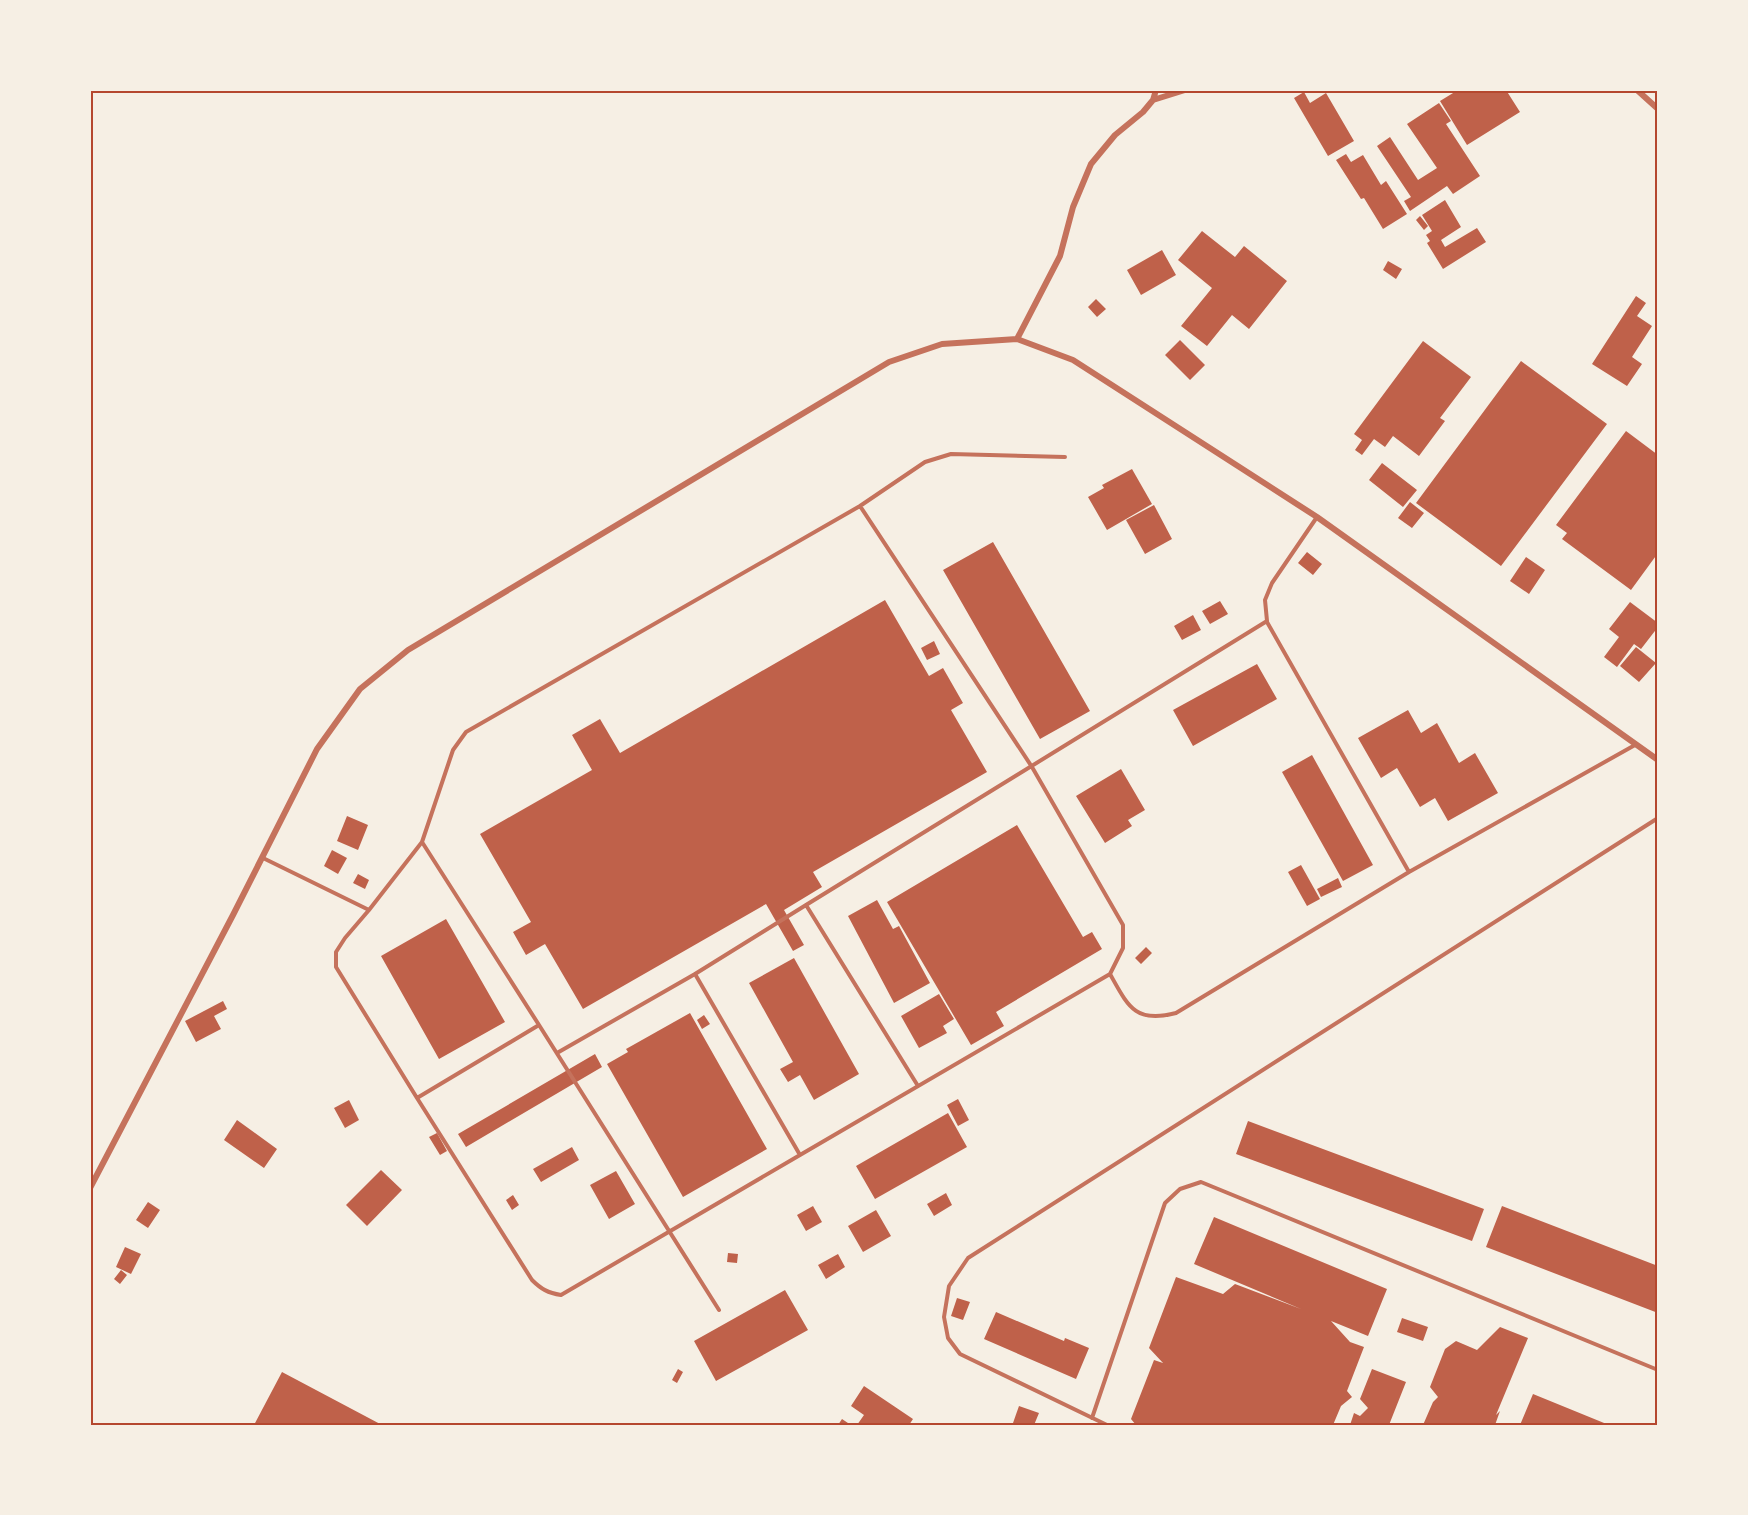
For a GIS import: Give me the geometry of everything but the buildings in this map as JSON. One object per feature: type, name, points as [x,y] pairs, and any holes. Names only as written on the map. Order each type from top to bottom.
[{"type":"street","points":[[1017,339],[1060,255],[1072,207],[1091,164],[1114,135],[1143,112],[1153,100],[1156,90]]},
{"type":"street","points":[[1153,100],[1185,90]]},
{"type":"street","points":[[1637,90],[1658,109]]},
{"type":"street","points":[[90,1188],[317,749],[360,689],[408,650],[889,362],[942,344],[1017,339],[1073,360],[1317,518],[1658,760]]},
{"type":"lane","points":[[860,506],[1032,767],[1124,925],[1123,948],[1110,974],[670,1232],[561,1294],[541,1289],[532,1280],[336,967],[336,952],[345,938],[422,842],[453,750],[466,732],[860,506],[925,462],[951,454],[1065,457]]},
{"type":"lane","points":[[1317,518],[1272,583],[1264,600],[1267,621],[1409,872]]},
{"type":"lane","points":[[557,1053],[696,974],[1267,621]]},
{"type":"lane","points":[[1110,974],[1127,1005],[1144,1016],[1160,1017],[1176,1013],[1409,872],[1636,745]]},
{"type":"lane","points":[[1107,1425],[960,1354],[948,1338],[944,1317],[949,1286],[968,1258],[1658,818]]},
{"type":"lane","points":[[422,842],[718,1310]]},
{"type":"lane","points":[[262,857],[369,910]]},
{"type":"lane","points":[[806,905],[918,1086]]},
{"type":"lane","points":[[696,974],[800,1155]]},
{"type":"lane","points":[[417,1098],[539,1024]]},
{"type":"lane","points":[[1092,1418],[1165,1203],[1180,1189],[1201,1182],[1658,1370]]}]
